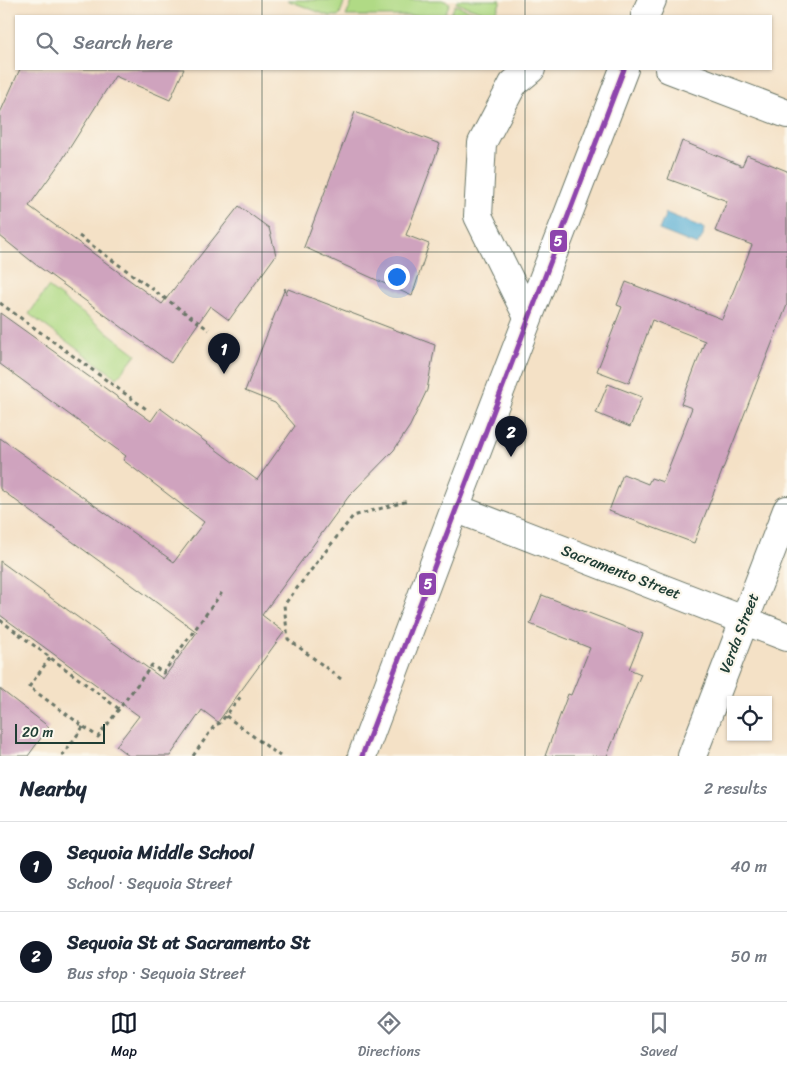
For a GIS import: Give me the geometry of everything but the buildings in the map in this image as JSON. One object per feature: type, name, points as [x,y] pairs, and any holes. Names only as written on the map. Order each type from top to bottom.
[{"type":"street","points":[[645,15],[652,0]]},
{"type":"street","points":[[528,317],[478,216],[482,143],[513,84],[530,70]]},
{"type":"street","points":[[362,756],[624,70]]},
{"type":"street","points":[[672,70],[787,114]]},
{"type":"street","name":"Sacramento Street","points":[[455,508],[787,637]]},
{"type":"street","name":"Verda Street","points":[[692,756],[787,510]]},
{"type":"path","points":[[79,236],[209,330]]},
{"type":"path","points":[[0,303],[149,411]]},
{"type":"path","points":[[341,680],[288,639],[284,605],[353,516],[408,501]]},
{"type":"path","points":[[50,658],[29,687],[98,737],[152,665],[163,674],[223,591]]},
{"type":"path","points":[[0,620],[119,709]]},
{"type":"path","points":[[193,756],[215,725],[226,716],[242,695]]},
{"type":"path","points":[[226,716],[280,756]]},
{"type":"path","points":[[62,756],[83,727]]},
{"type":"green space","points":[[287,0],[345,0],[339,15],[326,15]]},
{"type":"green space","points":[[353,0],[442,0],[450,3],[444,15],[346,15]]},
{"type":"green space","points":[[457,0],[501,0],[495,15],[456,3]]},
{"type":"green space","points":[[455,5],[481,15],[450,15]]},
{"type":"green space","points":[[48,287],[136,354],[117,378],[29,314]]},
{"type":"water","points":[[666,213],[704,228],[703,236],[697,245],[659,230]]},
{"type":"transit line","name":"5","points":[[362,756],[624,70]]},
{"type":"place","name":"Sequoia Middle School","points":[[224,374]]},
{"type":"place","name":"Sequoia St at Sacramento St","points":[[511,457]]}]
